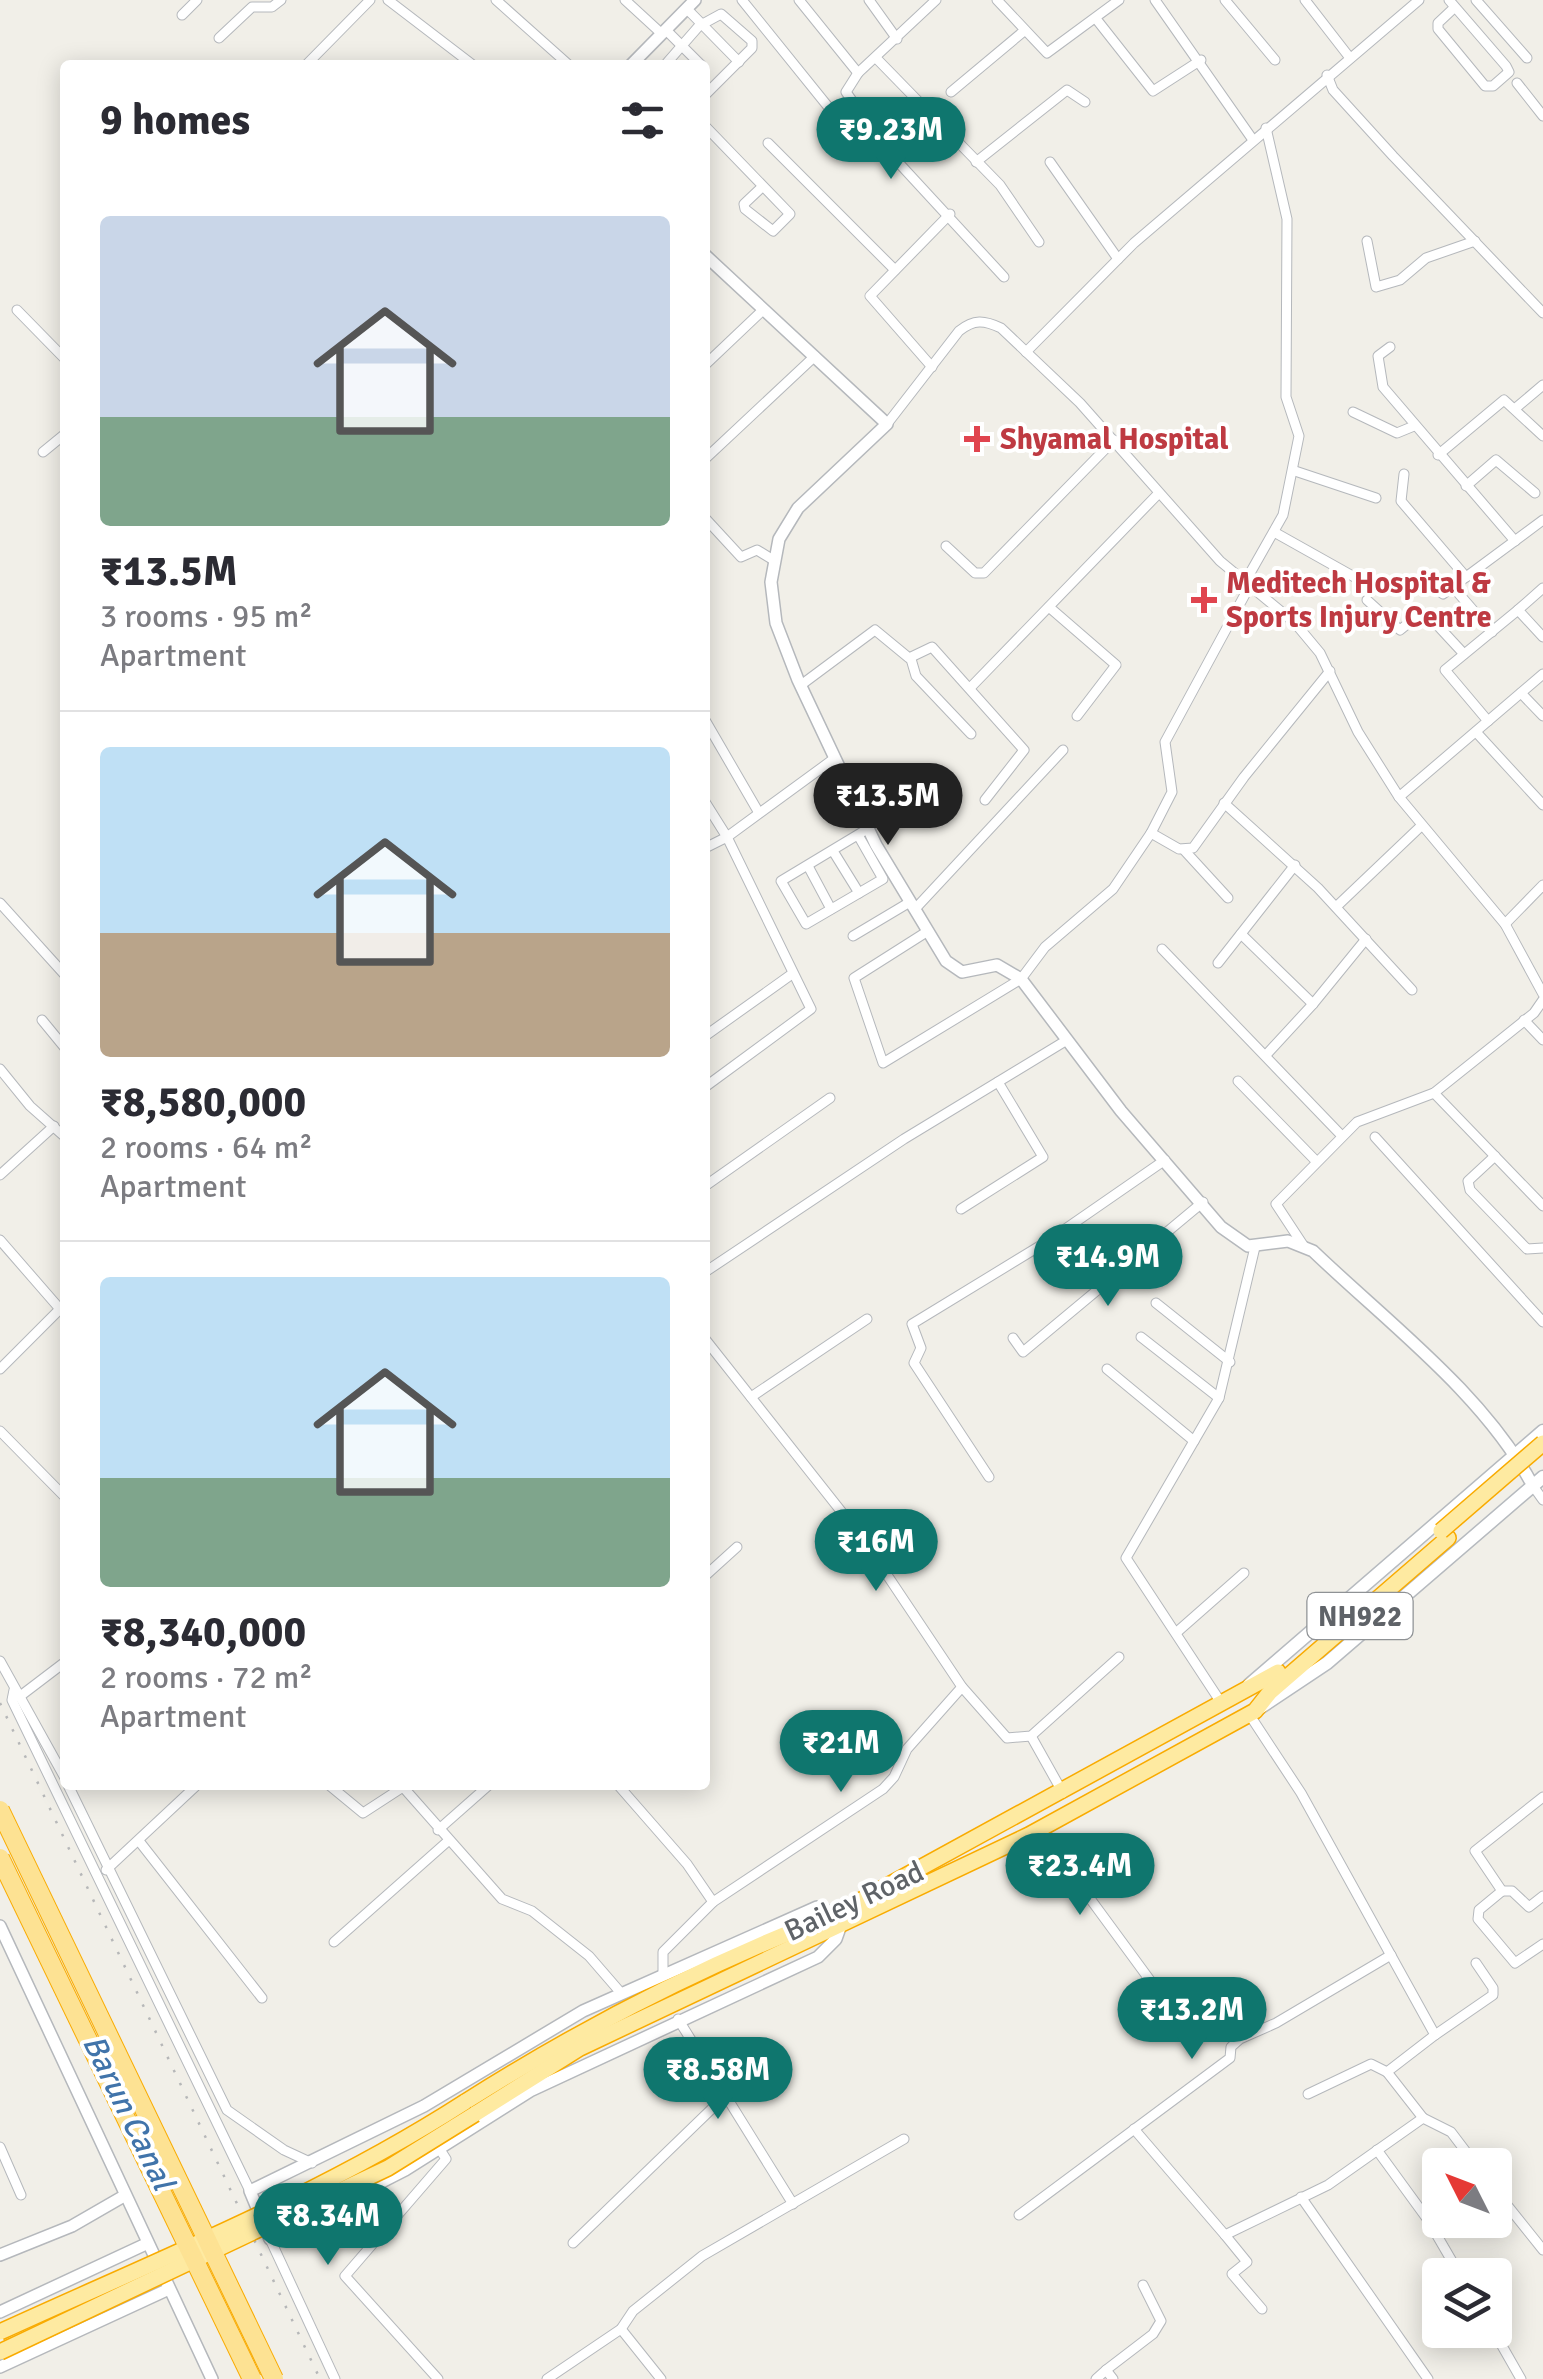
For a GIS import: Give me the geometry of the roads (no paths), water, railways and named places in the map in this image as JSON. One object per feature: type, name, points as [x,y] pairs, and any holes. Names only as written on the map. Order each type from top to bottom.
[{"type":"highway","name":"NH922","points":[[838,1920],[1039,1830],[1252,1712],[1543,1443]]},
{"type":"highway","name":"NH922","points":[[1240,1694],[1278,1672],[1543,1456]]},
{"type":"highway","name":"Bailey Road","points":[[472,2114],[568,2037],[780,1936],[838,1920],[1240,1694]]},
{"type":"highway","points":[[0,1810],[274,2379]]},
{"type":"highway","points":[[0,1858],[252,2379]]},
{"type":"highway","name":"NH922","points":[[0,2332],[472,2114]]},
{"type":"highway","name":"NH922","points":[[1,2360],[372,2176],[472,2114]]},
{"type":"main road","points":[[1240,1694],[1270,1664],[1543,1432]]},
{"type":"main road","points":[[1252,1712],[1327,1663],[1538,1482]]},
{"type":"street","points":[[182,15],[196,0]]},
{"type":"street","points":[[219,38],[252,7],[272,7],[281,0]]},
{"type":"street","points":[[311,60],[370,0]]},
{"type":"street","points":[[388,0],[460,60]]},
{"type":"street","points":[[496,0],[562,60]]},
{"type":"street","points":[[626,0],[696,60]]},
{"type":"street","points":[[742,0],[834,114]]},
{"type":"street","points":[[799,0],[858,73]]},
{"type":"street","points":[[869,0],[897,39]]},
{"type":"street","points":[[936,0],[877,60],[858,73],[847,95],[886,148],[1004,277]]},
{"type":"street","points":[[997,0],[1042,50],[1051,52],[1119,0]]},
{"type":"street","points":[[1155,0],[1201,60],[1252,140]]},
{"type":"street","points":[[1225,0],[1275,60]]},
{"type":"street","points":[[1305,0],[1350,58]]},
{"type":"street","points":[[1476,0],[1526,58]]},
{"type":"street","points":[[1026,352],[1118,259],[1415,1]]},
{"type":"street","points":[[1452,3],[1509,72],[1493,86],[1485,86],[1438,29],[1452,3]]},
{"type":"street","points":[[642,60],[691,4],[702,24],[740,62]]},
{"type":"street","points":[[669,60],[702,24],[721,14],[752,42],[752,48],[710,91]]},
{"type":"street","points":[[1096,20],[1154,91],[1201,60]]},
{"type":"street","points":[[951,92],[1024,32]]},
{"type":"street","points":[[877,60],[1008,196],[1039,242]]},
{"type":"street","points":[[710,74],[718,82]]},
{"type":"street","points":[[1327,76],[1333,90],[1543,312]]},
{"type":"street","points":[[1518,83],[1543,116]]},
{"type":"street","points":[[976,162],[1067,90],[1085,102]]},
{"type":"street","points":[[928,931],[854,978],[883,1063],[1021,979],[1045,947],[1105,898],[1152,833],[1173,784],[1164,758],[1165,742],[1274,532],[1295,471],[1299,428],[1290,413],[1285,379],[1290,248],[1266,128]]},
{"type":"street","points":[[710,131],[790,214],[773,231],[745,209],[744,204],[762,187]]},
{"type":"street","points":[[768,143],[896,270]]},
{"type":"street","points":[[1050,162],[1118,259]]},
{"type":"street","points":[[932,366],[870,299],[950,214]]},
{"type":"street","points":[[1367,242],[1376,286],[1400,280],[1426,258],[1475,241]]},
{"type":"street","points":[[710,260],[887,424]]},
{"type":"street","points":[[710,360],[764,309]]},
{"type":"street","points":[[17,310],[60,354]]},
{"type":"street","points":[[864,832],[782,881],[806,924],[883,879],[835,758],[776,623],[771,582],[779,539],[798,508],[887,424],[970,322],[986,322],[1001,328],[1026,352],[1114,440],[1158,494],[1247,584],[1295,623],[1330,671],[1358,732],[1399,797],[1420,827],[1505,924],[1543,993],[1524,1020],[1434,1093],[1374,1112],[1341,1136],[1276,1204],[1303,1245],[1452,1384],[1538,1482],[1543,1500]]},
{"type":"street","points":[[1390,347],[1378,356],[1380,382],[1515,541]]},
{"type":"street","points":[[710,454],[815,356]]},
{"type":"street","points":[[1517,407],[1543,384]]},
{"type":"street","points":[[1438,454],[1499,402],[1508,400],[1543,436]]},
{"type":"street","points":[[1352,412],[1397,432],[1414,426]]},
{"type":"street","points":[[43,452],[60,438]]},
{"type":"street","points":[[946,546],[975,573],[984,574],[1114,440]]},
{"type":"street","points":[[1466,486],[1496,460],[1535,494]]},
{"type":"street","points":[[1295,471],[1376,498]]},
{"type":"street","points":[[1404,474],[1401,500],[1466,578]]},
{"type":"street","points":[[970,688],[1158,494]]},
{"type":"street","points":[[1426,582],[1440,595],[1543,520]]},
{"type":"street","points":[[710,524],[740,557],[759,550],[775,561]]},
{"type":"street","points":[[1274,532],[1365,583]]},
{"type":"street","points":[[1453,588],[1492,632]]},
{"type":"street","points":[[1488,722],[1444,670],[1543,588]]},
{"type":"street","points":[[1367,600],[1400,630],[1424,613],[1464,654]]},
{"type":"street","points":[[1050,607],[1116,664],[1077,716]]},
{"type":"street","points":[[1518,610],[1543,637]]},
{"type":"street","points":[[801,685],[875,630],[911,659],[916,676],[971,734]]},
{"type":"street","points":[[911,659],[932,647],[1024,752],[985,800]]},
{"type":"street","points":[[1184,850],[1198,844],[1224,803],[1330,671]]},
{"type":"street","points":[[1399,797],[1543,674]]},
{"type":"street","points":[[1521,693],[1543,716]]},
{"type":"street","points":[[710,728],[760,813]]},
{"type":"street","points":[[1476,732],[1543,805]]},
{"type":"street","points":[[853,936],[913,905],[1063,750]]},
{"type":"street","points":[[710,845],[835,758]]},
{"type":"street","points":[[1224,803],[1295,865],[1412,990]]},
{"type":"street","points":[[710,810],[811,1009],[710,1083]]},
{"type":"street","points":[[1336,907],[1420,827]]},
{"type":"street","points":[[864,832],[953,970],[962,972],[998,964],[1021,979],[1221,1227],[1255,1247],[1288,1241],[1303,1245]]},
{"type":"street","points":[[1152,833],[1184,850],[1228,898]]},
{"type":"street","points":[[833,851],[859,893]]},
{"type":"street","points":[[1218,963],[1295,865]]},
{"type":"street","points":[[808,866],[832,909]]},
{"type":"street","points":[[1505,924],[1543,885]]},
{"type":"street","points":[[0,902],[60,969]]},
{"type":"street","points":[[1241,934],[1313,1004]]},
{"type":"street","points":[[1266,1056],[1366,939]]},
{"type":"street","points":[[1162,949],[1341,1136]]},
{"type":"street","points":[[710,1032],[792,974]]},
{"type":"street","points":[[42,1020],[60,1042]]},
{"type":"street","points":[[1524,1020],[1543,1040]]},
{"type":"street","points":[[710,1269],[1067,1040]]},
{"type":"street","points":[[0,1069],[30,1106],[60,1132]]},
{"type":"street","points":[[1238,1080],[1316,1161]]},
{"type":"street","points":[[961,1209],[1044,1157],[998,1082]]},
{"type":"street","points":[[1434,1093],[1543,1206]]},
{"type":"street","points":[[710,1182],[830,1098]]},
{"type":"street","points":[[0,1175],[54,1126]]},
{"type":"street","points":[[1375,1137],[1543,1322]]},
{"type":"street","points":[[1495,1156],[1468,1182],[1470,1190],[1526,1250],[1543,1248]]},
{"type":"street","points":[[989,1477],[914,1363],[921,1348],[912,1324],[1048,1241],[1165,1160]]},
{"type":"street","points":[[1013,1338],[1023,1352],[1202,1202]]},
{"type":"street","points":[[0,1240],[60,1303]]},
{"type":"street","points":[[1222,1704],[1126,1558],[1219,1398],[1255,1247]]},
{"type":"street","points":[[1156,1303],[1230,1362]]},
{"type":"street","points":[[0,1368],[60,1309]]},
{"type":"street","points":[[752,1397],[867,1320]]},
{"type":"street","points":[[1140,1337],[1219,1398]]},
{"type":"street","points":[[710,1345],[863,1539],[962,1687],[1007,1738],[1032,1736],[1119,1657]]},
{"type":"street","points":[[1107,1369],[1194,1441]]},
{"type":"street","points":[[0,1431],[60,1492]]},
{"type":"street","points":[[710,1571],[738,1546]]},
{"type":"street","points":[[1176,1632],[1244,1573]]},
{"type":"street","points":[[0,1662],[60,1789]]},
{"type":"street","points":[[16,1695],[60,1665]]},
{"type":"street","points":[[663,1975],[663,1952],[714,1902],[883,1789],[894,1778],[906,1749],[962,1687]]},
{"type":"street","points":[[16,1695],[60,1770]]},
{"type":"street","points":[[1252,1712],[1435,2034]]},
{"type":"street","points":[[1032,1736],[1062,1793]]},
{"type":"street","points":[[60,1790],[335,2379]]},
{"type":"street","points":[[71,1790],[227,2110],[284,2150],[312,2162]]},
{"type":"street","points":[[100,1875],[192,1790]]},
{"type":"street","points":[[335,1790],[363,1813],[398,1790]]},
{"type":"street","points":[[405,1790],[502,1899],[532,1912],[590,1956],[620,1993]]},
{"type":"street","points":[[438,1830],[483,1790]]},
{"type":"street","points":[[622,1790],[687,1864],[714,1902]]},
{"type":"street","points":[[1502,1891],[1475,1851],[1543,1797]]},
{"type":"street","points":[[1039,1830],[1152,1983]]},
{"type":"street","points":[[138,1841],[262,1998]]},
{"type":"street","points":[[334,1942],[448,1841]]},
{"type":"street","points":[[1541,1903],[1525,1906],[1512,1892],[1502,1891],[1479,1910],[1478,1919],[1515,1962],[1543,1944]]},
{"type":"street","points":[[250,2191],[448,2092],[517,2046],[620,1993],[817,1907],[838,1920],[836,1939],[818,1957],[530,2091],[472,2114],[439,2148],[270,2239]]},
{"type":"street","points":[[0,1926],[212,2379]]},
{"type":"street","points":[[1020,2215],[1230,2058],[1231,2048],[1240,2039],[1276,2023],[1391,1955]]},
{"type":"street","points":[[1387,2072],[1492,1994],[1493,1988],[1476,1963]]},
{"type":"street","points":[[678,2019],[793,2204]]},
{"type":"street","points":[[1308,2094],[1371,2064],[1387,2072],[1423,2118],[1451,2132],[1463,2148]]},
{"type":"street","points":[[448,2092],[472,2114]]},
{"type":"street","points":[[574,2243],[725,2096]]},
{"type":"street","points":[[1224,2235],[1328,2185],[1423,2118]]},
{"type":"street","points":[[1134,2129],[1247,2262],[1232,2274],[1262,2308]]},
{"type":"street","points":[[547,2379],[621,2328],[633,2310],[702,2256],[904,2139]]},
{"type":"street","points":[[0,2147],[20,2195]]},
{"type":"street","points":[[438,2379],[345,2276],[446,2158],[439,2148]]},
{"type":"street","points":[[1377,2150],[1449,2258]]},
{"type":"street","points":[[0,2255],[72,2226],[124,2196]]},
{"type":"street","points":[[1301,2196],[1428,2379]]},
{"type":"street","points":[[1512,2211],[1543,2250]]},
{"type":"street","points":[[0,2312],[146,2244]]},
{"type":"street","points":[[1096,2379],[1110,2375],[1153,2334],[1161,2321],[1144,2285]]},
{"type":"street","points":[[1,2360],[169,2289]]},
{"type":"street","points":[[621,2328],[661,2379]]},
{"type":"street","points":[[1504,2348],[1522,2379]]},
{"type":"railway","points":[[0,1703],[320,2379]]},
{"type":"place","name":"Shyamal Hospital","points":[[977,439]]},
{"type":"place","name":"Meditech Hospital & Sports Injury Centre","points":[[1204,600]]},
{"type":"water label","name":"Barun Canal","points":[[129,2112]]}]
